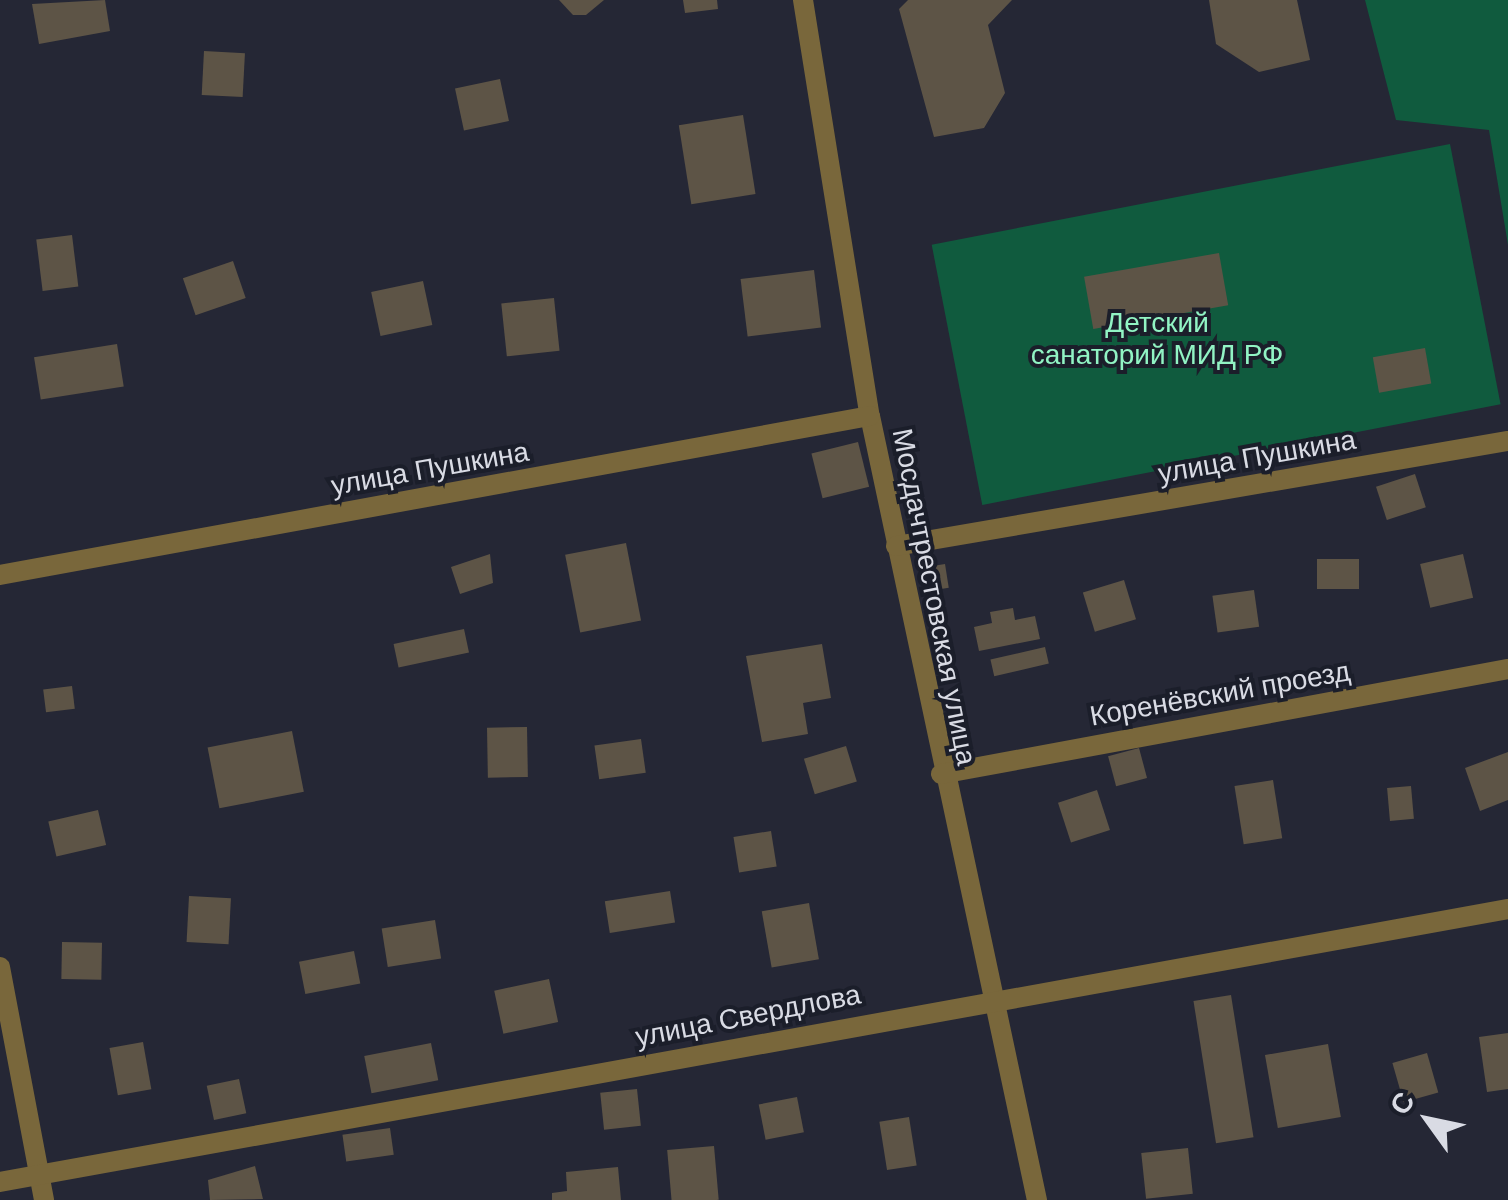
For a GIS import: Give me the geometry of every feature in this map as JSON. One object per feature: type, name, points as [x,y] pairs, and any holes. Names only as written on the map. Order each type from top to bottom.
[{"type":"street","name":"Мосдачтрестовская улица","points":[[803,0],[870,416],[941,774],[996,998],[1037,1200]]},
{"type":"street","name":"улица Пушкина","points":[[0,576],[870,416]]},
{"type":"street","name":"улица Пушкина","points":[[896,546],[1508,441]]},
{"type":"street","name":"Коренёвский проезд","points":[[941,774],[1508,670]]},
{"type":"street","name":"улица Свердлова","points":[[0,1182],[996,998],[1508,909]]},
{"type":"street","points":[[0,967],[44,1200]]},
{"type":"green space","points":[[1365,0],[1508,0],[1508,245],[1489,130],[1396,120]]},
{"type":"green space","name":"Детский санаторий МИД РФ","points":[[1450,144],[1501,404],[982,505],[932,245]]},
{"type":"building","points":[[105,0],[110,31],[39,44],[32,4]]},
{"type":"building","points":[[559,0],[604,0],[586,15],[573,15]]},
{"type":"building","points":[[683,0],[717,0],[718,9],[685,13]]},
{"type":"building","points":[[908,0],[1012,0],[988,25],[1005,93],[984,128],[934,137],[899,9]]},
{"type":"building","points":[[1209,0],[1297,0],[1310,60],[1259,72],[1216,44]]},
{"type":"building","points":[[204,51],[245,53],[243,97],[202,95]]},
{"type":"building","points":[[500,79],[509,121],[464,131],[455,89]]},
{"type":"building","points":[[743,115],[756,194],[691,204],[679,125]]},
{"type":"building","points":[[72,235],[78,287],[43,291],[36,239]]},
{"type":"building","points":[[1219,253],[1228,305],[1093,329],[1084,277]]},
{"type":"building","points":[[233,261],[246,298],[196,315],[183,278]]},
{"type":"building","points":[[814,270],[821,328],[748,337],[741,279]]},
{"type":"building","points":[[423,281],[432,325],[381,336],[371,292]]},
{"type":"building","points":[[554,298],[560,351],[507,356],[501,304]]},
{"type":"building","points":[[117,344],[124,386],[41,400],[34,357]]},
{"type":"building","points":[[1425,348],[1431,383],[1379,393],[1373,357]]},
{"type":"building","points":[[858,442],[869,487],[823,498],[811,454]]},
{"type":"building","points":[[1415,474],[1426,507],[1387,520],[1376,487]]},
{"type":"building","points":[[626,543],[641,621],[580,632],[565,555]]},
{"type":"building","points":[[490,554],[493,583],[460,594],[451,567]]},
{"type":"building","points":[[1463,554],[1473,598],[1430,608],[1420,564]]},
{"type":"building","points":[[1317,559],[1359,559],[1359,589],[1317,589]]},
{"type":"building","points":[[945,564],[949,588],[927,591],[923,567]]},
{"type":"building","points":[[1124,580],[1136,619],[1095,632],[1083,593]]},
{"type":"building","points":[[1254,590],[1259,627],[1218,632],[1212,596]]},
{"type":"building","points":[[1013,608],[1015,620],[1035,616],[1040,639],[979,651],[974,627],[992,623],[990,612]]},
{"type":"building","points":[[464,629],[469,652],[399,667],[394,644]]},
{"type":"building","points":[[822,644],[831,698],[803,703],[808,734],[762,742],[746,656]]},
{"type":"building","points":[[1045,647],[1049,664],[994,676],[990,660]]},
{"type":"building","points":[[72,686],[75,709],[46,712],[43,690]]},
{"type":"building","points":[[527,727],[528,777],[488,778],[487,728]]},
{"type":"building","points":[[292,731],[304,792],[219,808],[208,747]]},
{"type":"building","points":[[641,739],[646,773],[599,779],[594,746]]},
{"type":"building","points":[[846,746],[857,781],[815,794],[804,759]]},
{"type":"building","points":[[1139,748],[1147,778],[1116,786],[1108,756]]},
{"type":"building","points":[[1508,752],[1508,800],[1480,811],[1465,768]]},
{"type":"building","points":[[1273,780],[1282,838],[1244,844],[1234,786]]},
{"type":"building","points":[[1411,786],[1414,819],[1390,821],[1387,788]]},
{"type":"building","points":[[1097,790],[1110,830],[1071,843],[1058,803]]},
{"type":"building","points":[[98,810],[106,845],[56,857],[48,821]]},
{"type":"building","points":[[771,831],[777,867],[739,873],[733,837]]},
{"type":"building","points":[[670,891],[675,923],[610,933],[605,901]]},
{"type":"building","points":[[189,896],[231,898],[229,944],[187,942]]},
{"type":"building","points":[[809,903],[819,959],[772,967],[762,911]]},
{"type":"building","points":[[435,920],[441,959],[388,967],[382,928]]},
{"type":"building","points":[[62,942],[102,943],[101,980],[61,979]]},
{"type":"building","points":[[354,951],[360,983],[305,994],[299,962]]},
{"type":"building","points":[[549,979],[558,1022],[503,1034],[494,991]]},
{"type":"building","points":[[1231,995],[1254,1137],[1216,1143],[1193,1001]]},
{"type":"building","points":[[1508,1033],[1508,1089],[1487,1092],[1479,1037]]},
{"type":"building","points":[[143,1042],[151,1089],[118,1095],[110,1048]]},
{"type":"building","points":[[431,1043],[438,1080],[372,1093],[364,1056]]},
{"type":"building","points":[[1328,1044],[1341,1117],[1278,1128],[1265,1055]]},
{"type":"building","points":[[1427,1053],[1438,1092],[1404,1102],[1392,1063]]},
{"type":"building","points":[[239,1079],[246,1113],[214,1120],[207,1086]]},
{"type":"building","points":[[637,1089],[641,1126],[604,1130],[600,1093]]},
{"type":"building","points":[[797,1097],[804,1132],[766,1140],[759,1104]]},
{"type":"building","points":[[909,1117],[917,1165],[887,1170],[879,1122]]},
{"type":"building","points":[[390,1128],[394,1155],[346,1161],[342,1135]]},
{"type":"building","points":[[714,1146],[719,1200],[672,1200],[667,1150]]},
{"type":"building","points":[[1188,1148],[1193,1194],[1146,1199],[1141,1153]]},
{"type":"building","points":[[255,1166],[263,1199],[210,1200],[208,1180]]},
{"type":"building","points":[[618,1167],[621,1200],[552,1200],[552,1193],[567,1191],[566,1172]]}]
